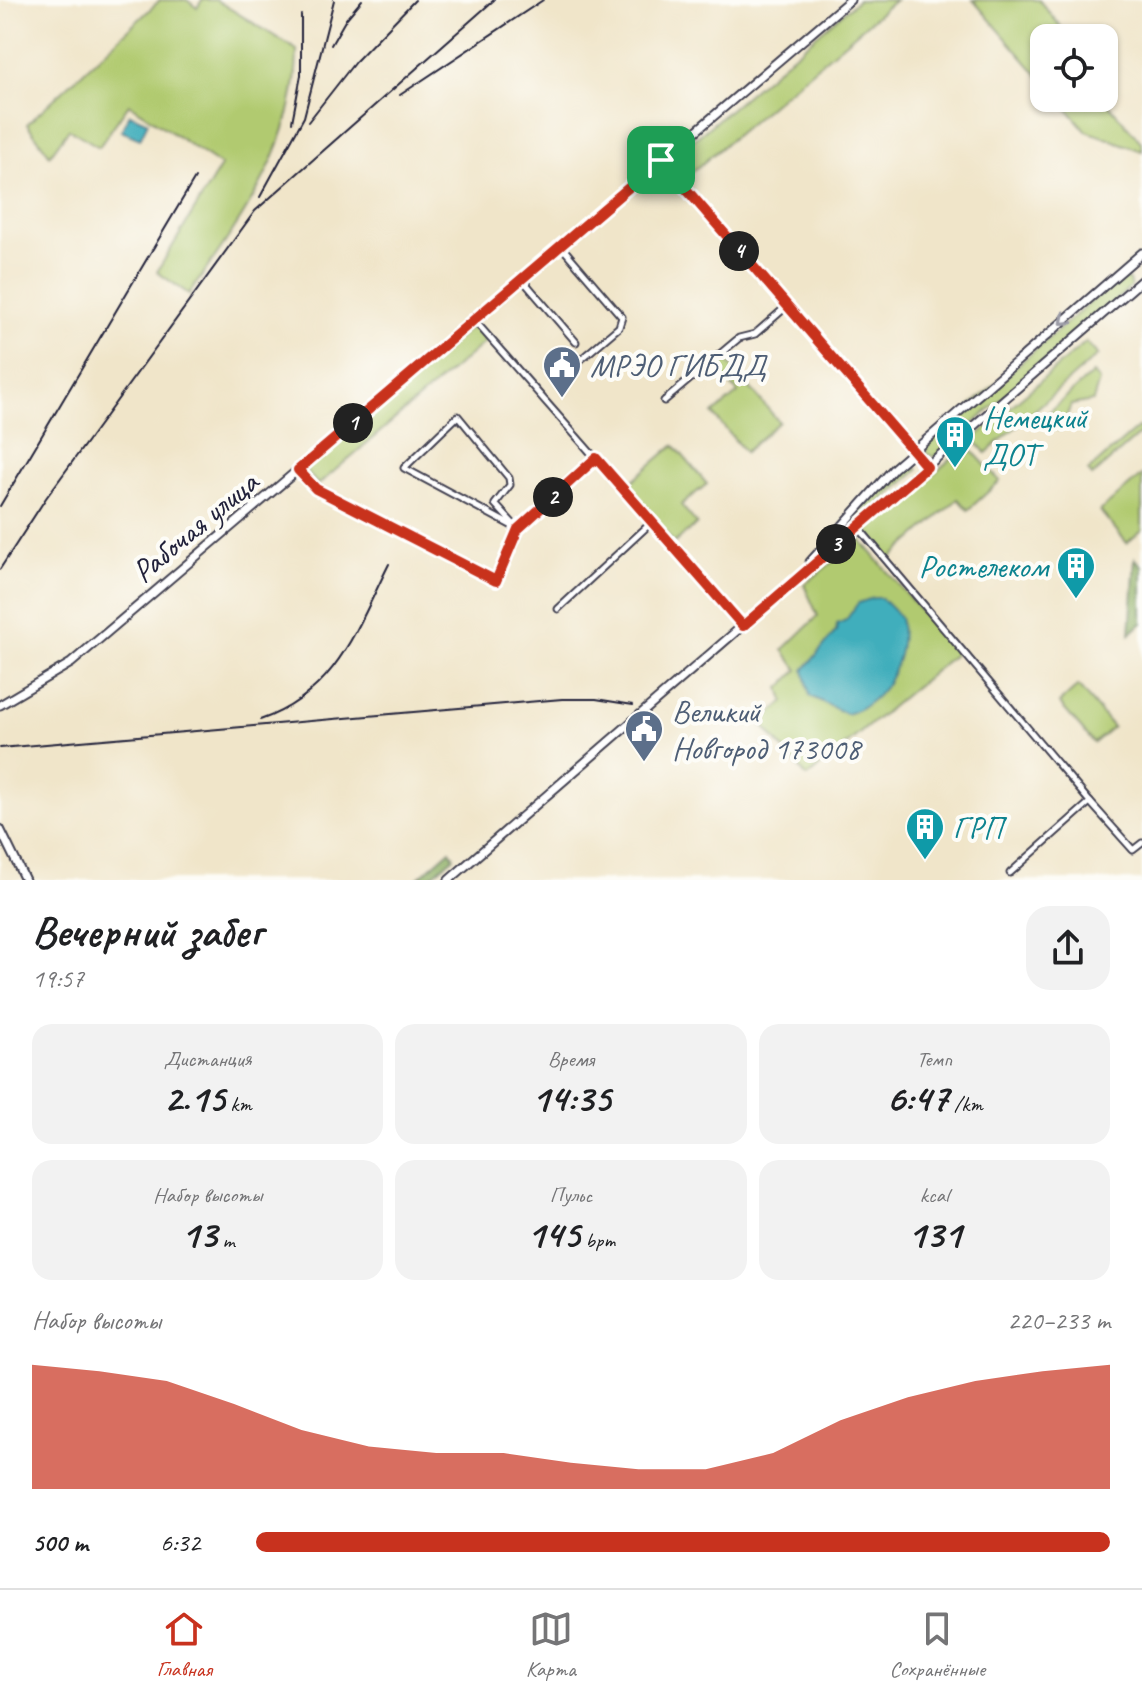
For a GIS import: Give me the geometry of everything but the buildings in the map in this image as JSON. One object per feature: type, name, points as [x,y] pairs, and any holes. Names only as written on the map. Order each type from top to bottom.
[{"type":"main road","name":"Рабочая улица","points":[[0,705],[71,663],[850,0]]},
{"type":"main road","points":[[799,576],[894,468],[1142,253]]},
{"type":"main road","points":[[454,878],[1140,282],[1124,269]]},
{"type":"main road","points":[[914,451],[927,467]]},
{"type":"main road","points":[[0,829],[25,880]]},
{"type":"street","points":[[661,160],[914,451]]},
{"type":"street","points":[[560,245],[622,317],[619,327],[579,361]]},
{"type":"street","points":[[522,278],[576,342]]},
{"type":"street","points":[[664,401],[739,338],[755,334],[787,306]]},
{"type":"street","points":[[474,319],[743,626]]},
{"type":"street","points":[[458,416],[509,478],[510,485],[495,504],[518,529],[404,468],[458,416]]},
{"type":"street","points":[[298,470],[316,489],[496,581],[518,529],[596,458]]},
{"type":"street","points":[[558,609],[652,522]]},
{"type":"street","points":[[858,527],[1133,850],[1142,843]]},
{"type":"street","points":[[1010,873],[1090,802]]},
{"type":"green space","points":[[160,0],[187,0],[197,8],[202,0],[216,0],[297,50],[295,85],[277,149],[246,209],[189,294],[157,272],[221,166],[129,104],[99,147],[69,129],[50,155],[27,124]]},
{"type":"green space","points":[[858,0],[895,0],[691,173],[676,155]]},
{"type":"green space","points":[[973,0],[1039,0],[1059,24],[1030,24],[1030,66]]},
{"type":"green space","points":[[1070,112],[1115,112],[1142,143],[1142,151],[1086,131]]},
{"type":"green space","points":[[1121,276],[1129,280],[1131,287],[935,457],[926,454],[925,445]]},
{"type":"green space","points":[[472,326],[486,341],[318,485],[305,470]]},
{"type":"green space","points":[[1086,342],[1098,355],[986,453],[973,439]]},
{"type":"green space","points":[[725,358],[779,422],[745,452],[713,414],[738,393],[715,366]]},
{"type":"green space","points":[[1093,373],[1099,381],[1093,401],[1071,405],[1061,430],[1045,428],[1039,421]]},
{"type":"green space","points":[[1139,427],[1142,432],[1092,476],[1088,471]]},
{"type":"green space","points":[[674,445],[707,484],[681,505],[697,524],[674,543],[626,486]]},
{"type":"green space","points":[[967,445],[1000,481],[968,510],[958,499],[890,559],[867,531]]},
{"type":"green space","points":[[907,462],[913,462],[918,470],[828,548]]},
{"type":"green space","points":[[1142,475],[1142,530],[1127,543],[1100,511]]},
{"type":"green space","points":[[860,539],[956,653],[807,777],[761,723],[784,701],[780,688],[798,670],[783,650],[818,616],[804,585]]},
{"type":"green space","points":[[1135,558],[1142,566],[1142,623],[1130,634]]},
{"type":"green space","points":[[1078,686],[1113,727],[1094,743],[1059,703]]},
{"type":"green space","points":[[450,850],[454,857],[427,880],[416,880]]},
{"type":"water","points":[[130,114],[148,122],[140,139],[121,131]]},
{"type":"water","points":[[881,598],[900,617],[901,647],[883,689],[872,700],[846,714],[810,696],[804,670],[836,631],[837,624],[846,620],[858,603]]},
{"type":"railway","points":[[260,197],[304,117],[334,0]]},
{"type":"railway","points":[[331,45],[362,0]]},
{"type":"railway","points":[[308,122],[355,62],[415,0]]},
{"type":"railway","points":[[0,569],[46,498],[255,211],[494,0]]},
{"type":"railway","points":[[400,95],[543,0]]},
{"type":"railway","points":[[292,122],[301,75],[301,15]]},
{"type":"railway","points":[[0,506],[195,178]]},
{"type":"railway","points":[[260,720],[308,694],[326,676],[354,635],[389,564]]},
{"type":"railway","points":[[0,748],[562,699],[596,699],[633,705]]},
{"type":"place","name":"МРЭО ГИБДД","points":[[562,399]]},
{"type":"place","name":"Немецкий ДОТ","points":[[955,469]]},
{"type":"place","name":"Ростелеком","points":[[1076,600]]},
{"type":"place","name":"Великий Новгород 173008","points":[[644,763]]},
{"type":"place","name":"ГРП","points":[[925,861]]},
{"type":"route","points":[[661,160],[927,467],[743,626],[596,458],[518,529],[496,581],[316,489],[298,470],[440,348],[661,160]]}]
